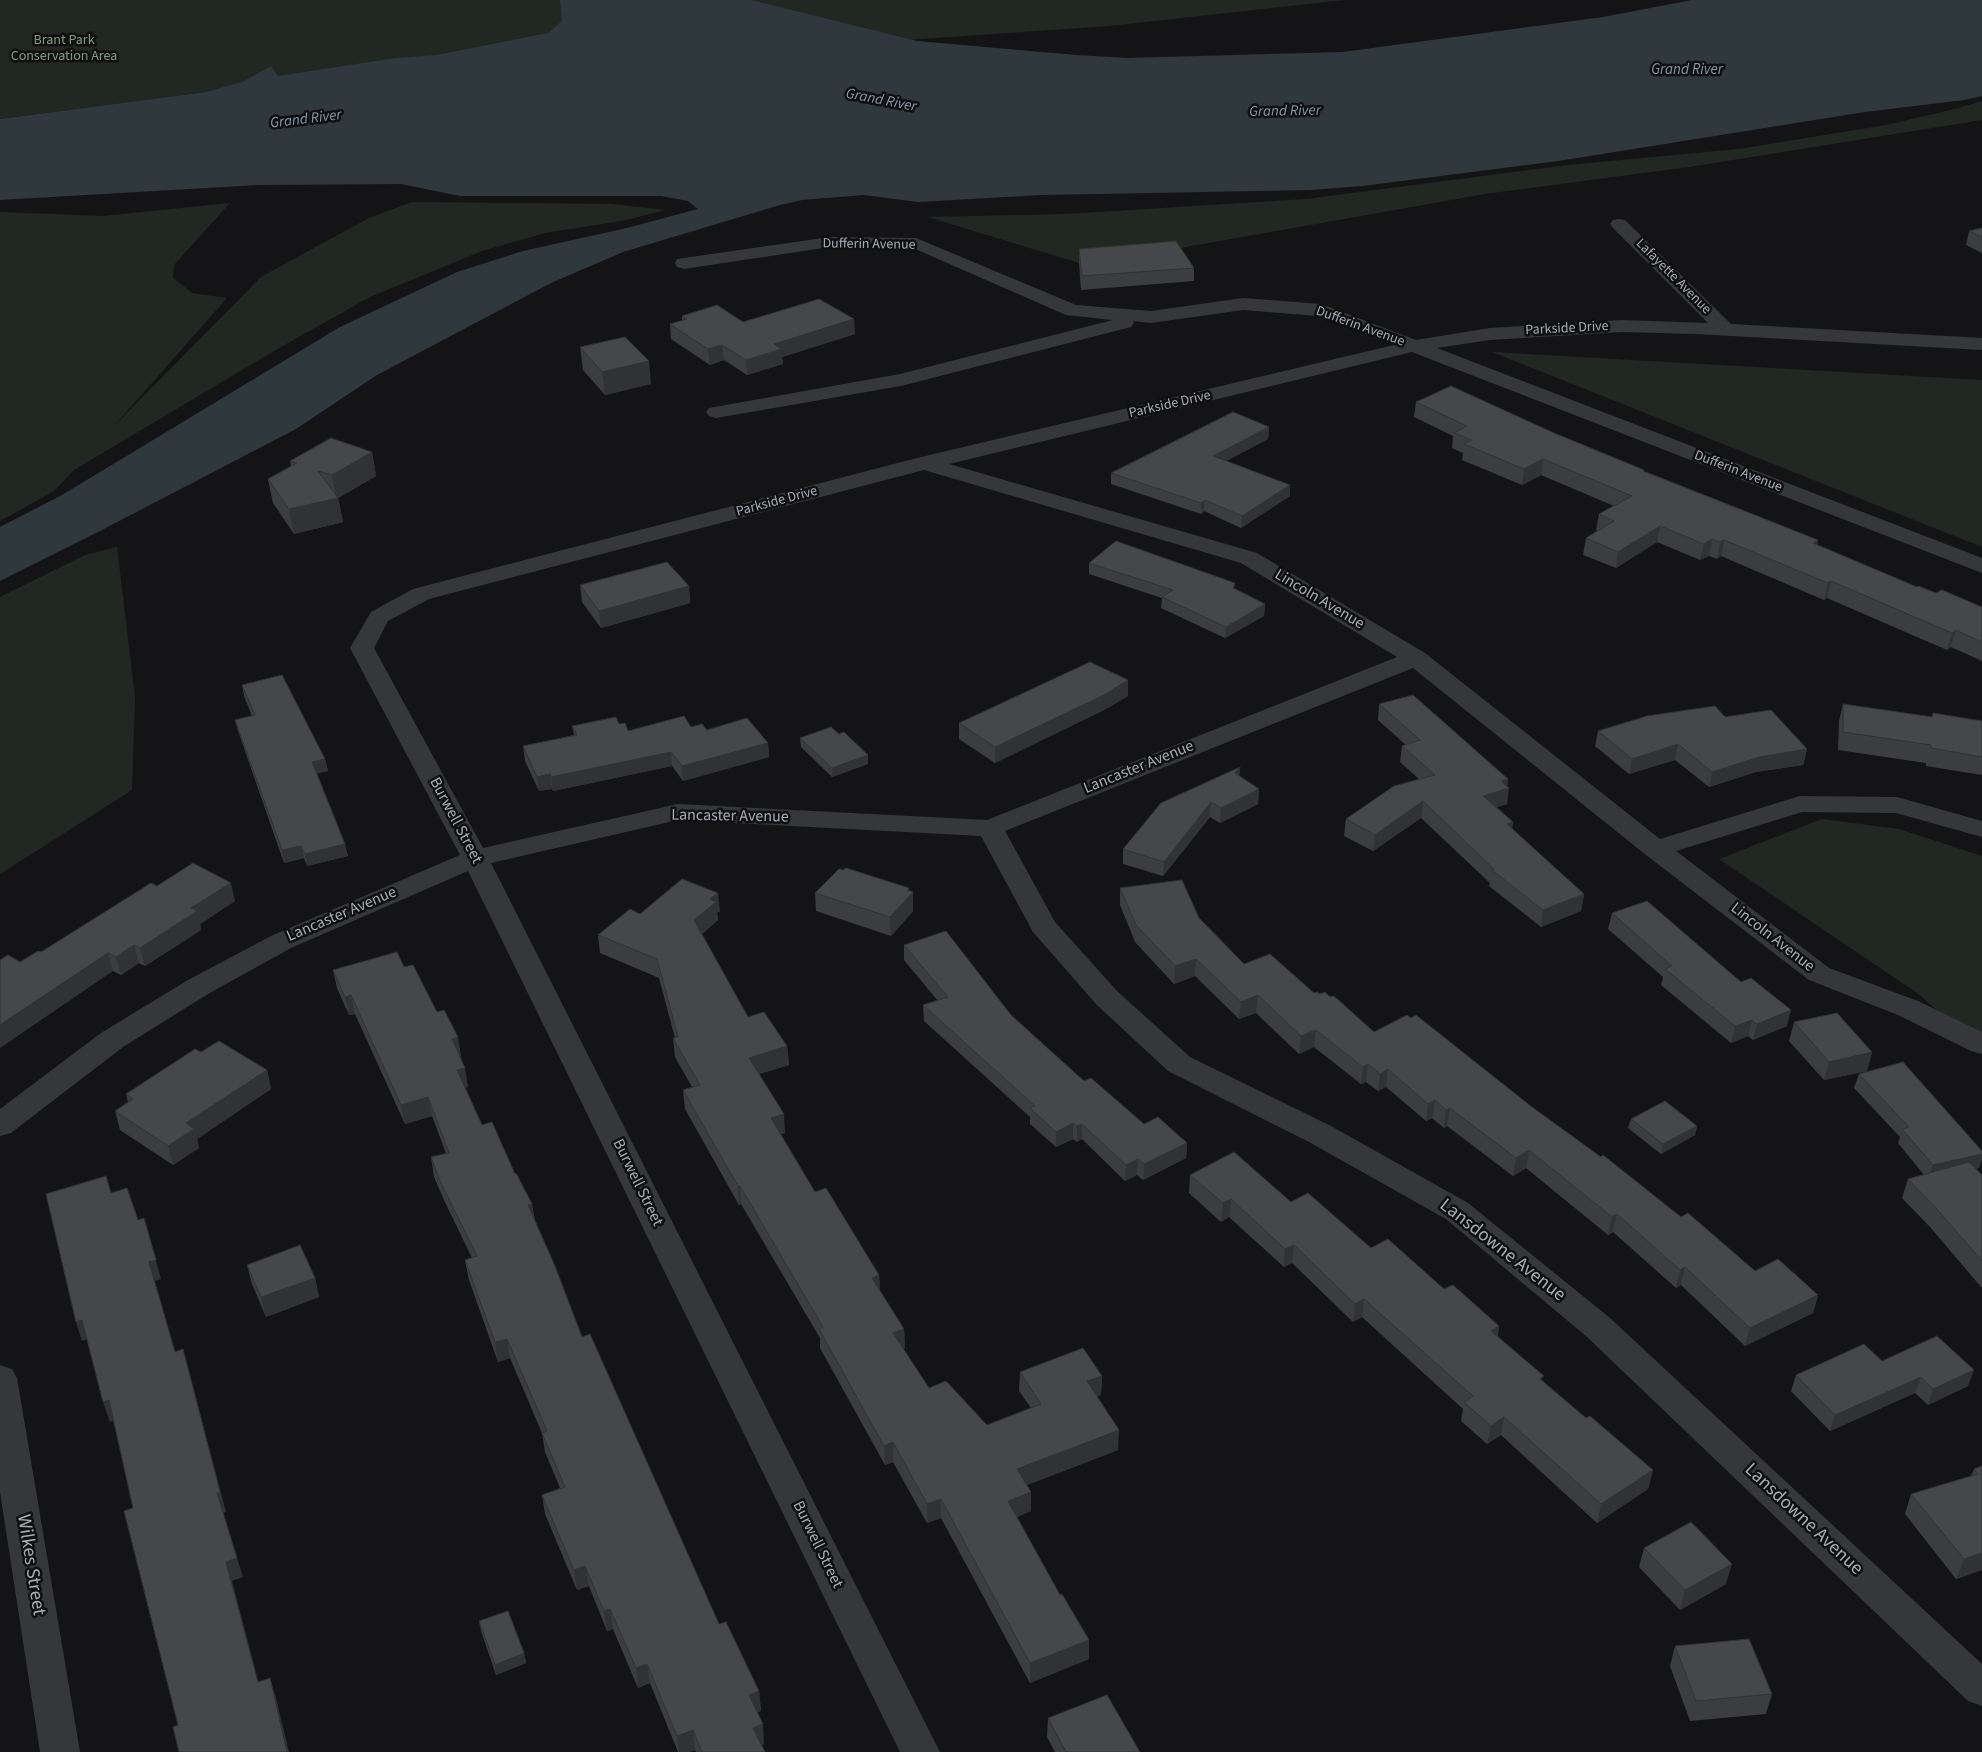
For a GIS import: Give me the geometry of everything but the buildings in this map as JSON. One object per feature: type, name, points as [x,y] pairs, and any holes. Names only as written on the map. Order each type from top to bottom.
[{"type":"street","name":"Lafayette Avenue","points":[[1619,224],[1726,330]]},
{"type":"street","name":"Dufferin Avenue","points":[[684,263],[830,242],[916,243],[1073,311],[1151,317],[1243,304],[1320,310],[1982,566]]},
{"type":"street","points":[[716,412],[901,380],[1151,317]]},
{"type":"street","name":"Parkside Drive","points":[[379,617],[421,594],[925,464],[1414,346],[1490,334],[1622,326],[1982,344]]},
{"type":"street","name":"Lincoln Avenue","points":[[925,464],[1249,558],[1416,658],[1656,849],[1819,974],[1908,1008],[1982,1044]]},
{"type":"street","name":"Burwell Street","points":[[379,617],[362,648],[475,858],[920,1752]]},
{"type":"street","name":"Lancaster Avenue","points":[[0,1125],[112,1040],[198,987],[281,942],[475,858],[678,812],[990,828],[1416,658]]},
{"type":"street","points":[[1656,849],[1800,804],[1897,805],[1982,828]]},
{"type":"street","name":"Lansdowne Avenue","points":[[990,828],[1043,926],[1107,998],[1179,1064],[1320,1134],[1457,1211],[1598,1327],[1982,1689]]},
{"type":"street","name":"Wilkes Street","points":[[0,1378],[60,1752]]},
{"type":"green space","name":"Brant Park Conservation Area","points":[[0,0],[1344,0],[1109,26],[226,87],[206,92],[0,119]]},
{"type":"green space","points":[[1982,101],[1982,120],[1689,167],[1485,194],[1152,253],[1089,266],[928,217],[1067,214],[1306,199],[1568,165],[1739,149],[1886,125]]},
{"type":"green space","points":[[412,202],[612,204],[665,210],[627,220],[545,233],[482,251],[370,297],[279,348],[74,470],[54,491],[0,521],[0,212],[103,216],[230,203],[174,265],[173,278],[192,293],[227,298],[113,427],[261,277],[369,218]]},
{"type":"green space","points":[[1492,352],[1982,380],[1982,547]]},
{"type":"green space","points":[[117,547],[135,697],[132,790],[0,874],[0,597],[85,555]]},
{"type":"green space","points":[[1822,819],[1899,829],[1982,856],[1982,1052],[1920,995],[1719,859]]},
{"type":"water","name":"Grand River","points":[[560,0],[751,0],[917,41],[1127,58],[1343,52],[1603,17],[1692,0],[1982,0],[1982,96],[1964,100],[1865,112],[1558,161],[1362,186],[1310,190],[1041,195],[918,202],[864,195],[802,200],[780,205],[623,252],[551,283],[377,375],[296,429],[0,581],[0,527],[62,495],[340,327],[457,272],[523,251],[627,228],[698,209],[688,201],[661,196],[460,196],[401,184],[258,185],[0,200],[0,119],[206,92],[242,82],[271,66],[278,76],[396,58],[437,55],[548,33],[562,21]]}]
